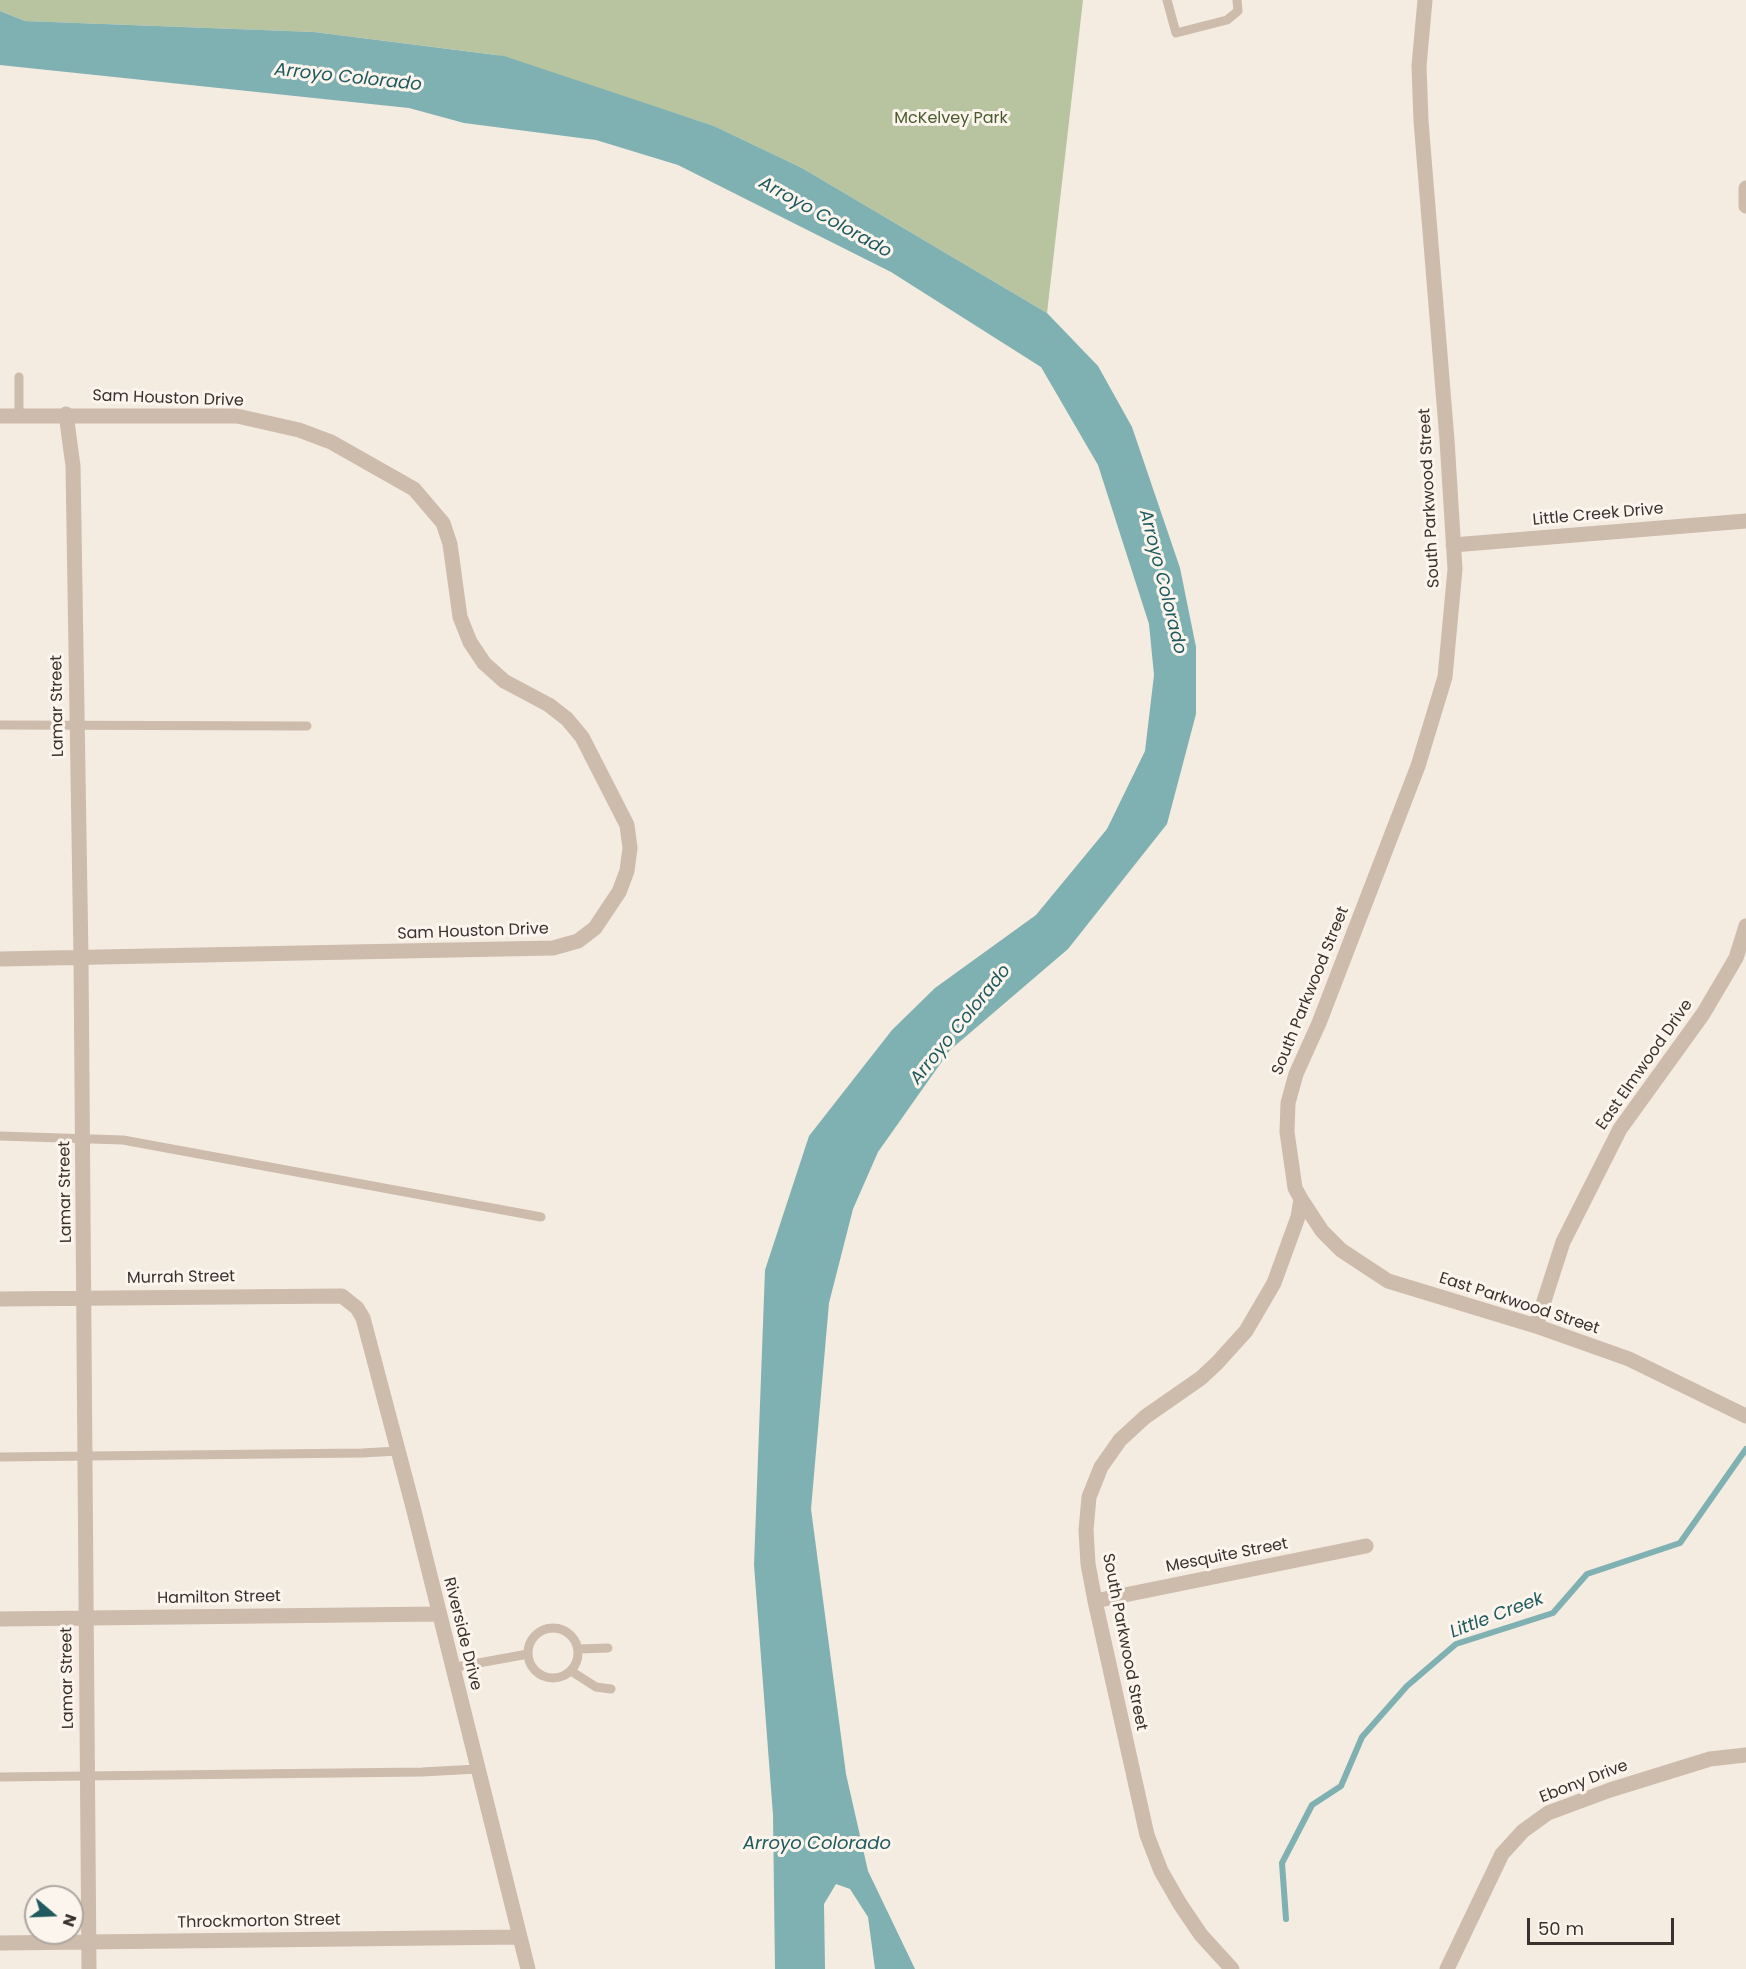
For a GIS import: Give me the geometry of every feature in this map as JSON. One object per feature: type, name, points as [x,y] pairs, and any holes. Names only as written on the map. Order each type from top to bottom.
[{"type":"street","name":"South Parkwood Street","points":[[1232,1969],[1201,1935],[1161,1871],[1147,1835],[1088,1564],[1086,1530],[1089,1497],[1101,1467],[1120,1440],[1144,1417],[1201,1378],[1246,1331],[1263,1305],[1282,1263],[1301,1200],[1295,1188],[1289,1159],[1288,1102],[1296,1074],[1319,1023],[1418,766],[1440,699],[1450,634],[1454,545],[1419,66],[1425,0]]},
{"type":"street","points":[[1746,188],[1746,206]]},
{"type":"street","name":"Sam Houston Drive","points":[[0,416],[66,414],[237,416],[267,422],[331,442],[414,489],[443,523],[450,544],[460,617],[470,642],[484,663],[504,681],[549,705],[567,719],[582,737],[627,825],[630,848],[627,871],[619,892],[595,928],[578,942],[553,948],[0,959]]},
{"type":"street","name":"Lamar Street","points":[[66,414],[73,466],[81,958],[89,1969]]},
{"type":"street","name":"Little Creek Drive","points":[[1454,545],[1746,521]]},
{"type":"street","name":"East Elmwood Drive","points":[[1536,1326],[1563,1242],[1620,1129],[1703,1014],[1736,958],[1746,926]]},
{"type":"street","name":"East Parkwood Street","points":[[1301,1200],[1322,1231],[1341,1250],[1388,1281],[1536,1326],[1629,1359],[1746,1416]]},
{"type":"street","name":"Murrah Street","points":[[0,1299],[342,1296],[357,1308]]},
{"type":"street","name":"Riverside Drive","points":[[357,1308],[363,1318],[398,1451],[528,1969]]},
{"type":"street","name":"Mesquite Street","points":[[1095,1601],[1366,1546]]},
{"type":"street","name":"Hamilton Street","points":[[0,1619],[438,1614]]},
{"type":"street","name":"Ebony Drive","points":[[1447,1969],[1502,1854],[1523,1831],[1548,1813],[1610,1790],[1710,1759],[1746,1755]]},
{"type":"street","name":"Throckmorton Street","points":[[0,1943],[519,1936]]},
{"type":"lane","points":[[1167,0],[1176,33],[1227,20],[1238,11],[1237,0]]},
{"type":"lane","points":[[19,378],[20,415]]},
{"type":"lane","points":[[0,725],[307,726]]},
{"type":"lane","points":[[0,1136],[123,1140],[541,1217]]},
{"type":"lane","points":[[0,1457],[362,1454],[398,1451]]},
{"type":"lane","points":[[547,1628],[564,1629],[576,1641],[579,1649],[576,1665],[571,1671],[556,1678],[540,1675],[530,1662],[528,1654],[533,1637],[547,1628]]},
{"type":"lane","points":[[579,1649],[608,1648]]},
{"type":"lane","points":[[452,1668],[528,1654]]},
{"type":"lane","points":[[571,1671],[596,1687],[611,1689]]},
{"type":"lane","points":[[0,1777],[423,1772],[477,1769]]},
{"type":"green space","name":"McKelvey Park","points":[[0,0],[1083,0],[1047,313],[802,168],[714,126],[497,55],[314,32],[25,21],[0,11]]},
{"type":"water","name":"Arroyo Colorado","points":[[0,11],[25,21],[314,32],[504,56],[714,126],[802,168],[1047,313],[1098,366],[1132,427],[1180,568],[1196,647],[1196,714],[1167,824],[1068,949],[950,1050],[878,1152],[853,1209],[829,1303],[811,1509],[846,1774],[868,1871],[915,1969],[875,1969],[868,1917],[850,1889],[836,1884],[824,1904],[825,1969],[775,1969],[773,1815],[754,1565],[765,1270],[809,1136],[892,1030],[935,988],[1036,915],[1107,829],[1145,751],[1154,675],[1149,624],[1098,465],[1041,367],[891,272],[678,165],[596,140],[464,123],[409,108],[0,65]]},
{"type":"waterway","name":"Little Creek","points":[[1286,1919],[1282,1863],[1312,1805],[1341,1786],[1362,1737],[1407,1686],[1456,1644],[1553,1613],[1587,1574],[1680,1543],[1746,1449]]}]
